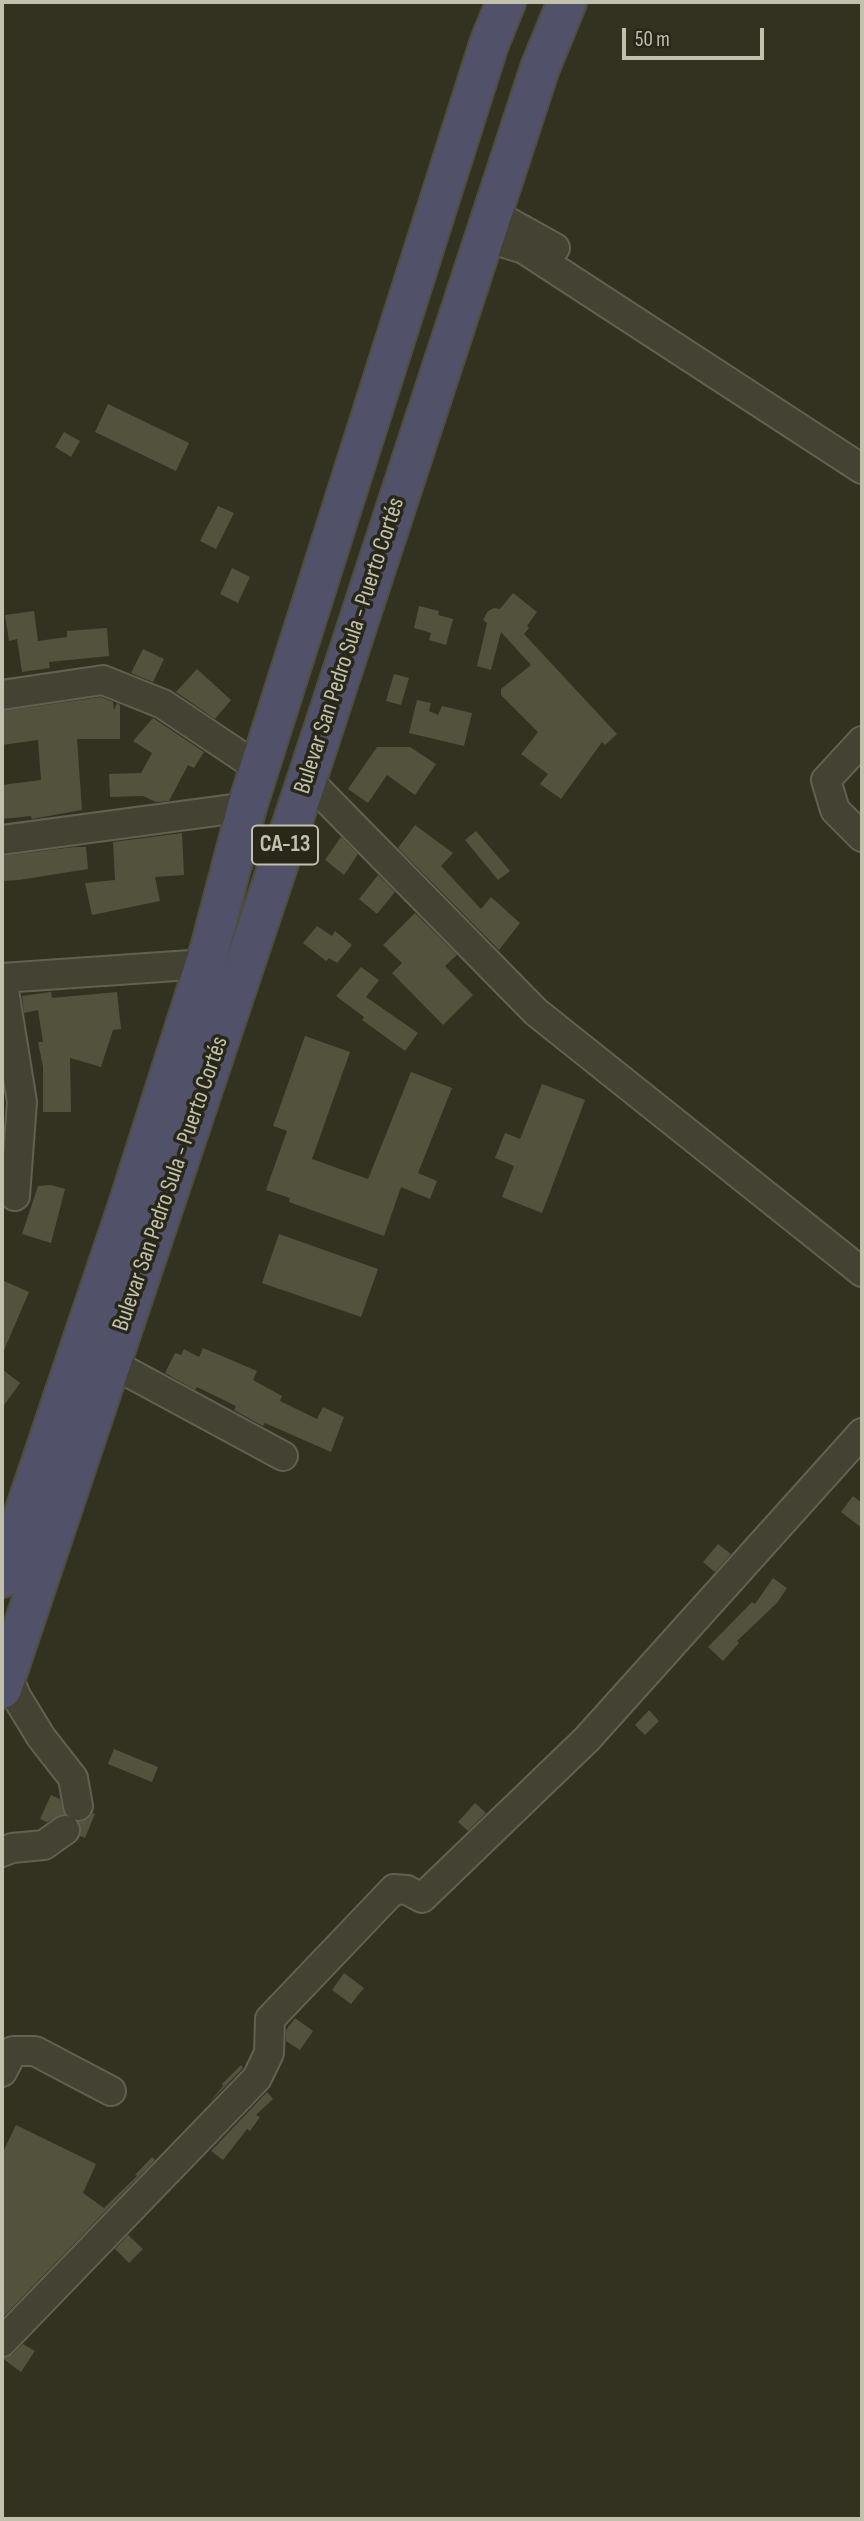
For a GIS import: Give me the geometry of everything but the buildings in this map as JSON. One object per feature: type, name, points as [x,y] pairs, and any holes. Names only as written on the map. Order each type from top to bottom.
[{"type":"highway","name":"Bulevar San Pedro Sula - Puerto Cortés","points":[[2,1578],[123,1222],[205,964],[247,807],[489,44],[506,2]]},
{"type":"highway","name":"Bulevar San Pedro Sula - Puerto Cortés","points":[[4,1681],[307,779],[540,68],[567,2]]},
{"type":"street","points":[[489,225],[531,233],[717,351],[862,448]]},
{"type":"street","points":[[489,225],[862,469]]},
{"type":"street","points":[[2,695],[103,680],[163,704],[260,769]]},
{"type":"street","points":[[862,741],[826,780],[835,810],[862,837]]},
{"type":"street","points":[[307,779],[536,1012],[862,1272]]},
{"type":"street","points":[[2,840],[247,807]]},
{"type":"street","points":[[15,1196],[22,1102],[2,978],[205,964]]},
{"type":"street","points":[[111,1363],[283,1456]]},
{"type":"street","points":[[2,2342],[257,2078],[270,2053],[270,2020],[394,1889],[407,1890],[422,1898],[587,1739],[862,1433]]},
{"type":"street","points":[[2,1852],[12,1848],[44,1845],[71,1818],[74,1778],[41,1737],[4,1681]]},
{"type":"street","points":[[2,2072],[13,2051],[35,2051],[111,2091]]}]
